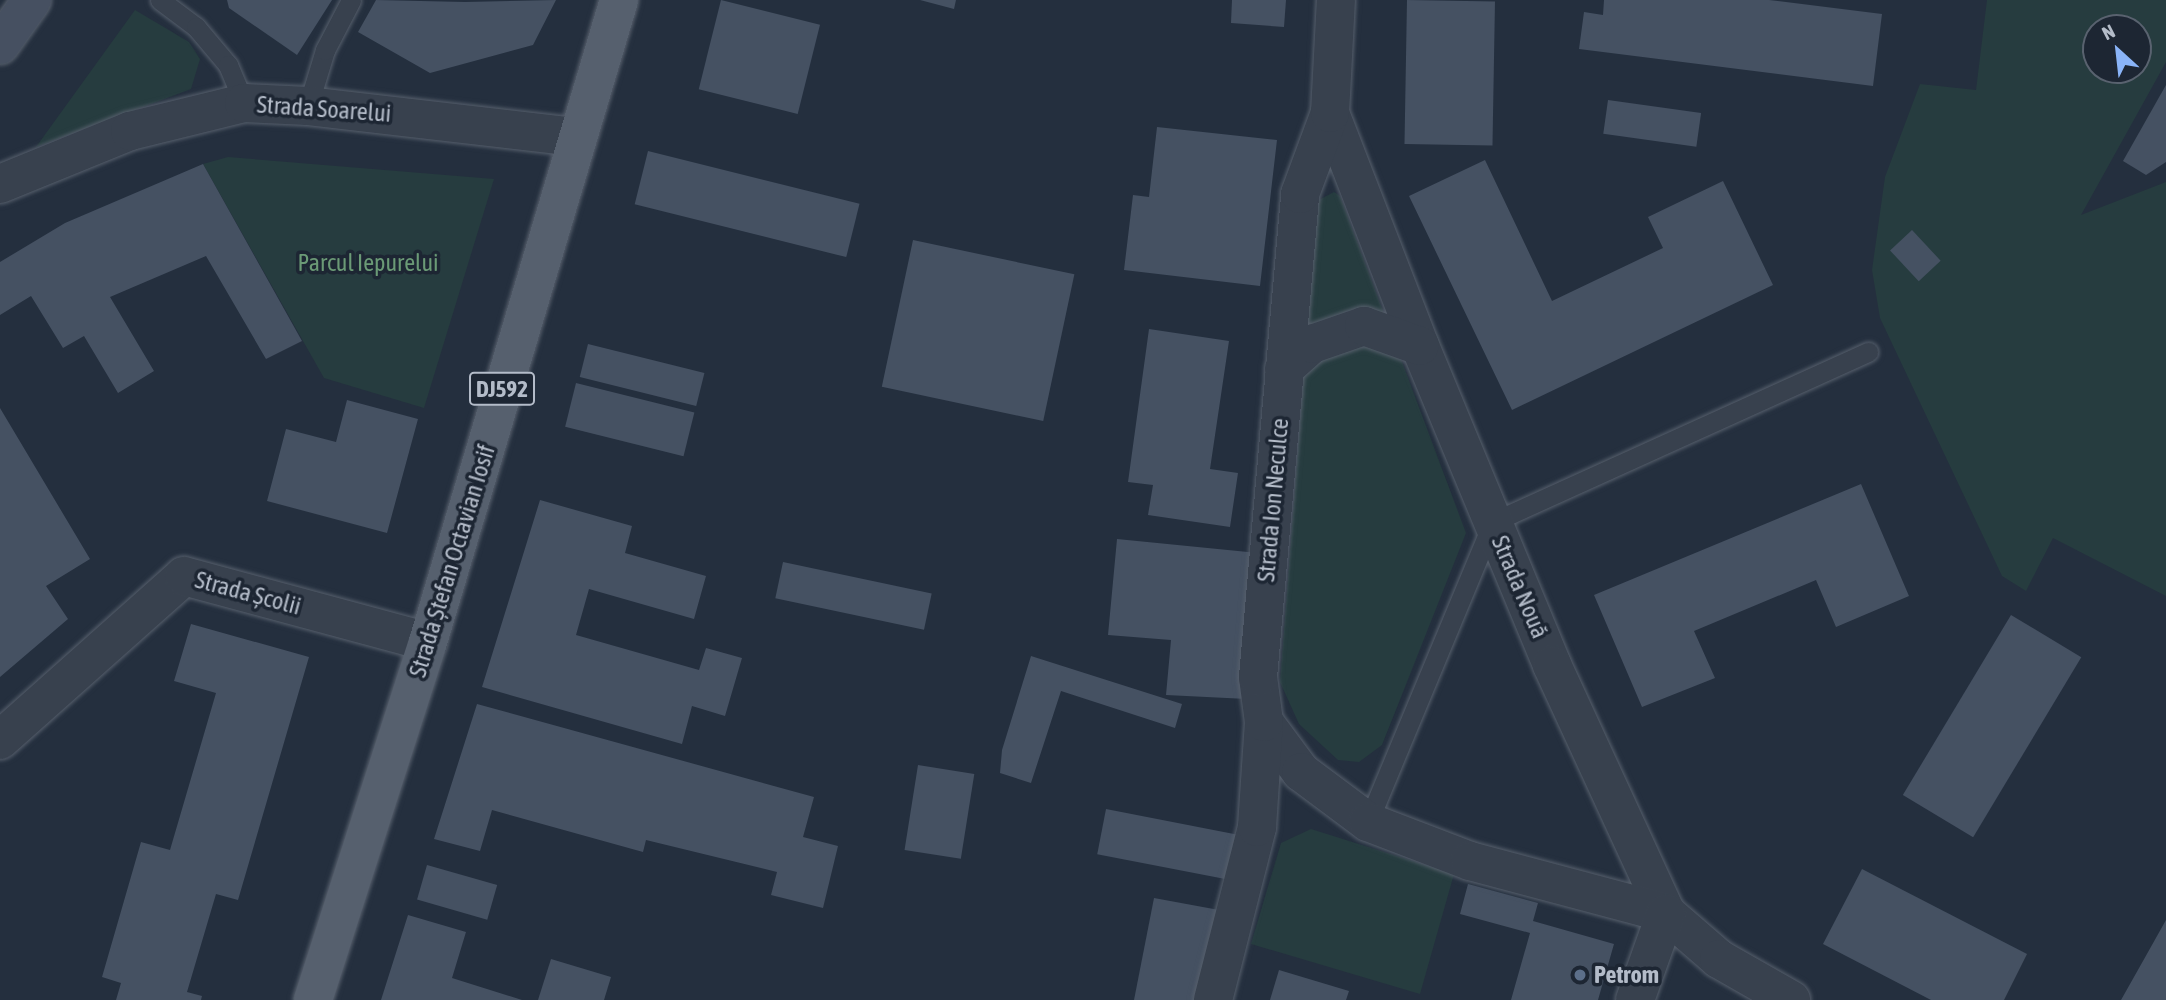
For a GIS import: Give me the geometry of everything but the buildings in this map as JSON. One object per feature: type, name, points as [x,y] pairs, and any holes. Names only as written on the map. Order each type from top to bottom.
[{"type":"main road","points":[[0,46],[32,0]]},
{"type":"main road","name":"Strada Ștefan Octavian Iosif","points":[[313,1000],[428,642],[620,0]]},
{"type":"street","name":"Strada Ion Neculce","points":[[1213,1000],[1257,827],[1264,722],[1258,677],[1300,194],[1330,113],[1336,0]]},
{"type":"street","name":"Strada Soarelui","points":[[0,184],[130,131],[244,103],[308,106],[577,137]]},
{"type":"street","name":"Strada Nouă","points":[[1330,113],[1420,346],[1552,665],[1666,913],[1719,959],[1791,1000]]},
{"type":"street","points":[[1284,369],[1312,344],[1364,326],[1420,346]]},
{"type":"street","name":"Strada Școlii","points":[[0,740],[184,576],[428,642]]},
{"type":"street","points":[[1264,722],[1301,772],[1353,813]]},
{"type":"street","points":[[1257,827],[1278,809],[1301,799],[1353,813],[1470,861],[1666,913],[1635,1000]]},
{"type":"lane","points":[[160,0],[196,27],[228,65],[244,103]]},
{"type":"lane","points":[[308,106],[325,50],[351,0]]},
{"type":"lane","points":[[1353,813],[1493,522],[1868,352]]},
{"type":"green space","points":[[1987,0],[2166,0],[2166,62],[2081,215],[2166,182],[2166,596],[2053,538],[2026,591],[2002,576],[1880,318],[1872,270],[1885,177],[1920,84],[1976,90]]},
{"type":"green space","points":[[135,10],[189,42],[200,59],[191,89],[36,147]]},
{"type":"green space","name":"Parcul Iepurelui","points":[[228,157],[494,179],[424,408],[324,378],[203,164]]},
{"type":"green space","points":[[1334,192],[1340,196],[1466,533],[1382,745],[1359,762],[1338,760],[1299,724],[1280,682],[1313,251],[1319,200]]},
{"type":"green space","points":[[1311,829],[1454,874],[1420,994],[1251,944],[1281,843]]},
{"type":"place","name":"Petrom","points":[[1580,975]]}]
